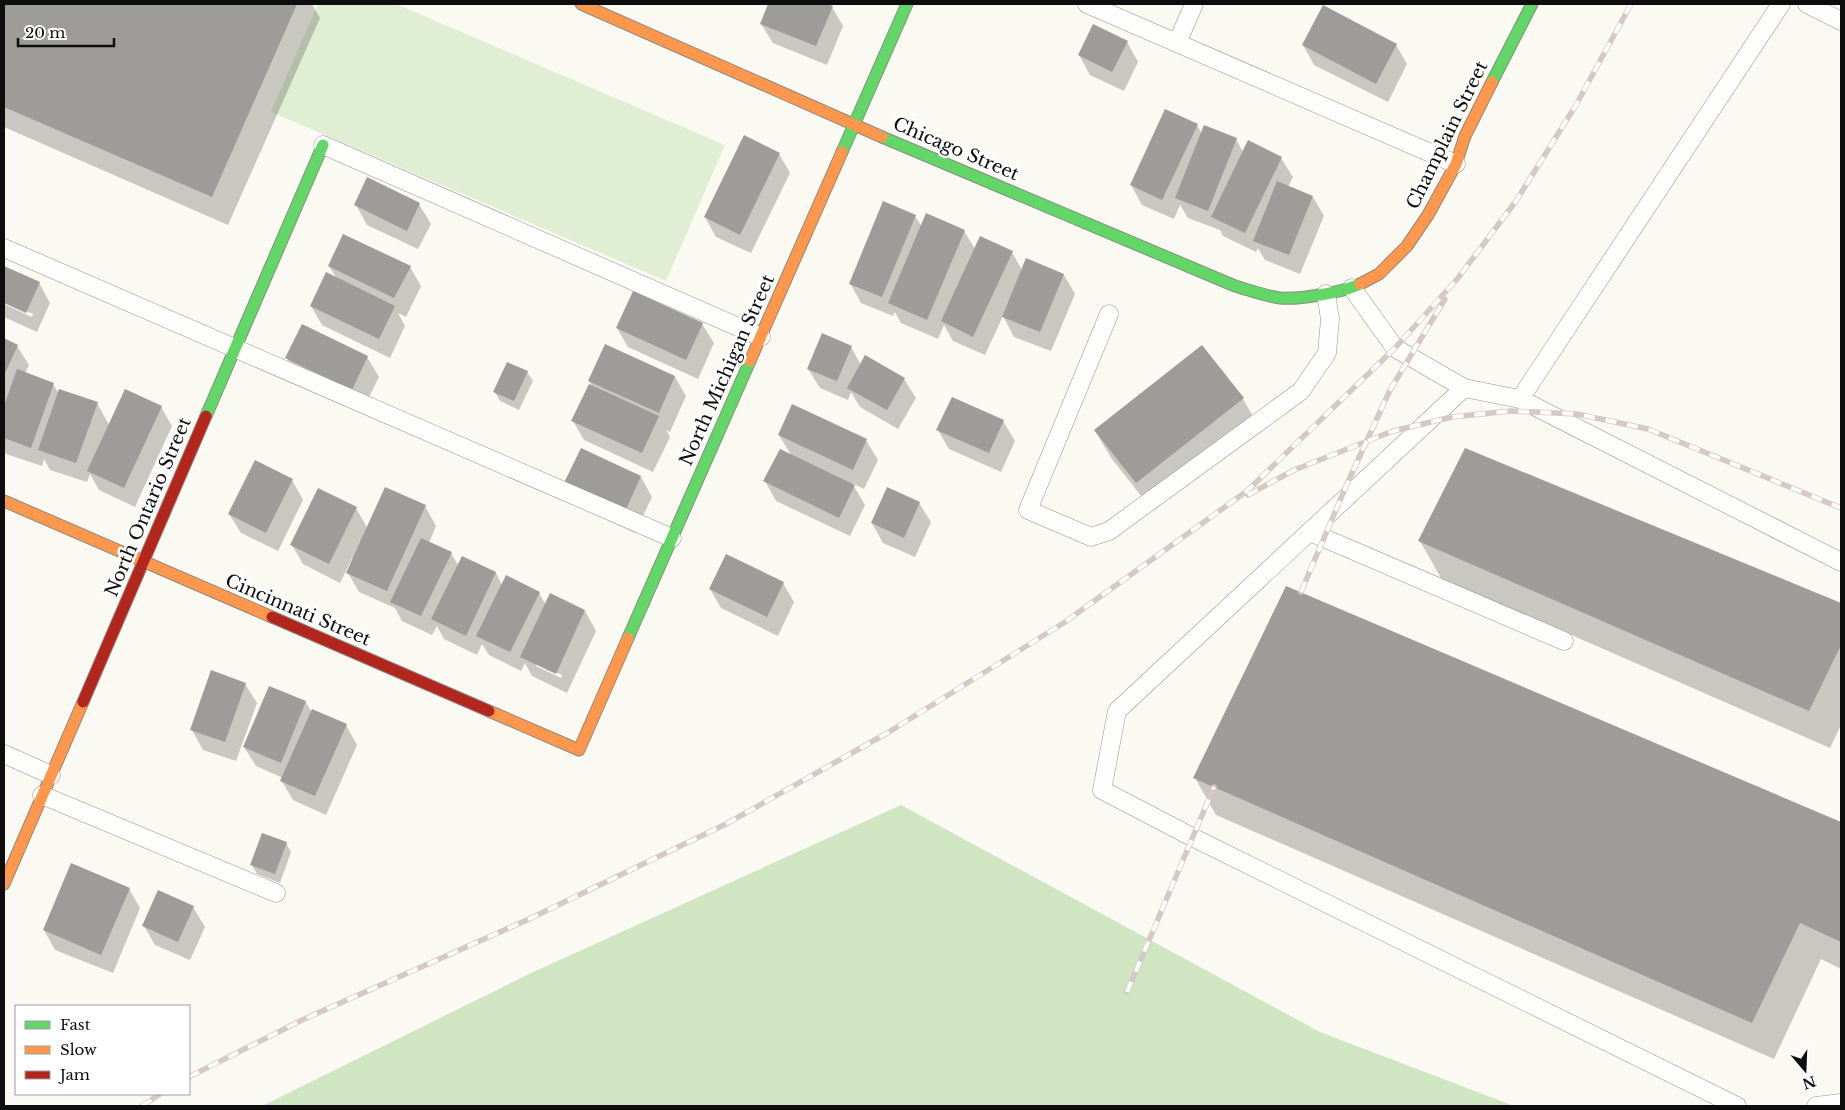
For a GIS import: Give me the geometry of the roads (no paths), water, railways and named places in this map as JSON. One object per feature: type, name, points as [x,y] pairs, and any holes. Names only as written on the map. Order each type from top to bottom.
[{"type":"street","name":"Chicago Street","points":[[581,4],[855,126],[1235,286],[1280,298],[1326,294]]},
{"type":"street","name":"North Michigan Street","points":[[579,750],[855,126],[907,4]]},
{"type":"street","name":"Champlain Street","points":[[1326,294],[1352,288],[1379,274],[1407,246],[1428,215],[1456,164],[1465,136],[1532,4]]},
{"type":"street","name":"North Ontario Street","points":[[4,884],[323,145]]},
{"type":"street","name":"Cincinnati Street","points":[[4,501],[579,750]]},
{"type":"lane","points":[[1087,4],[1456,164]]},
{"type":"lane","points":[[1177,44],[1194,4]]},
{"type":"lane","points":[[1520,399],[1781,4]]},
{"type":"lane","points":[[1807,4],[1841,21]]},
{"type":"lane","points":[[323,145],[761,338]]},
{"type":"lane","points":[[4,248],[672,538]]},
{"type":"lane","points":[[1352,288],[1395,348],[1464,388],[1520,399],[1841,562]]},
{"type":"lane","points":[[1109,314],[1028,510],[1091,537],[1109,531],[1301,391],[1327,353],[1330,319],[1326,294]]},
{"type":"lane","points":[[1464,388],[1117,711],[1102,790],[1201,841],[1737,1106]]},
{"type":"lane","points":[[1310,532],[1564,641]]},
{"type":"lane","points":[[4,754],[51,775]]},
{"type":"lane","points":[[42,795],[276,893]]},
{"type":"lane","points":[[1816,1106],[1841,1103]]},
{"type":"railway","points":[[190,1076],[302,1020],[527,920],[726,824],[889,732],[1065,622],[1247,491],[1395,348],[1458,278],[1516,201],[1576,105],[1631,4]]},
{"type":"railway","points":[[1301,592],[1390,390],[1445,299]]},
{"type":"railway","points":[[1248,495],[1294,470],[1393,431],[1452,417],[1511,411],[1577,414],[1648,429],[1841,508]]},
{"type":"railway","points":[[1127,992],[1214,787]]},
{"type":"railway","points":[[142,1106],[158,1095]]}]
